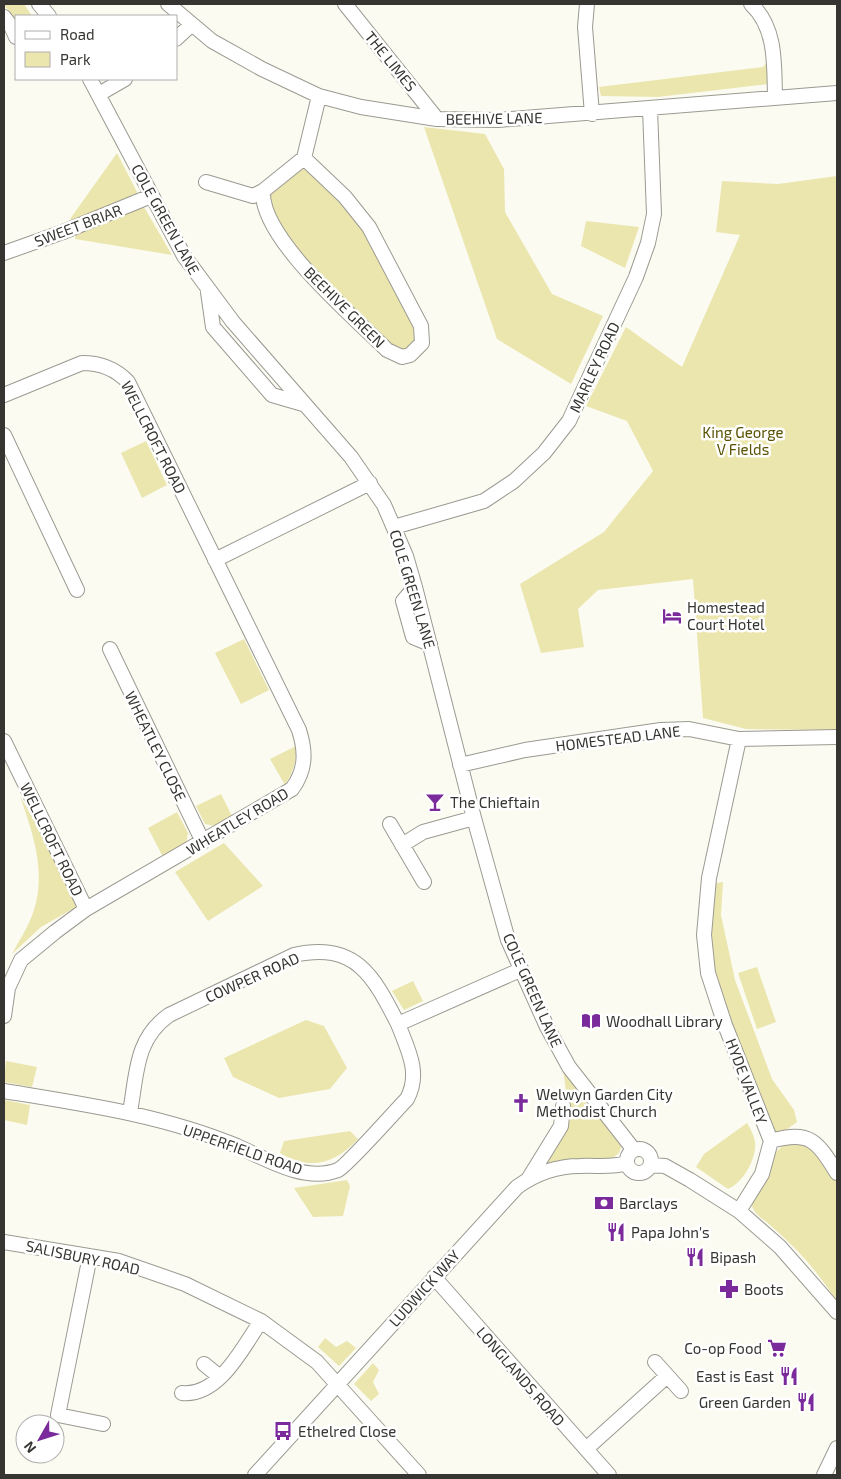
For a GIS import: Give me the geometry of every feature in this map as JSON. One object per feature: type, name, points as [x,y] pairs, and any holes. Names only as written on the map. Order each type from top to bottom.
[{"type":"street","points":[[39,4],[48,15]]},
{"type":"street","name":"BEEHIVE LANE","points":[[168,4],[212,41],[262,69],[319,96],[361,107],[437,119],[498,120],[592,114],[837,93]]},
{"type":"street","name":"THE LIMES","points":[[345,4],[437,119]]},
{"type":"street","points":[[587,4],[585,27],[592,114]]},
{"type":"street","points":[[751,4],[767,26],[773,46],[775,98]]},
{"type":"street","points":[[4,17],[15,35]]},
{"type":"street","points":[[178,37],[191,25]]},
{"type":"street","name":"COLE GREEN LANE","points":[[91,80],[184,256],[208,291],[303,404],[351,457],[370,483],[394,526],[415,587],[403,601],[413,637],[430,644],[460,765],[508,940],[520,970],[569,1067],[634,1150]]},
{"type":"street","points":[[98,94],[124,80]]},
{"type":"street","points":[[206,182],[252,196],[262,191],[304,158],[319,96]]},
{"type":"street","name":"MARLEY ROAD","points":[[394,526],[484,501],[514,480],[544,453],[569,420],[636,277],[648,243],[654,214],[650,109]]},
{"type":"street","name":"BEEHIVE GREEN","points":[[262,191],[264,208],[273,228],[308,273],[387,350],[402,357],[410,355],[422,342],[421,326],[369,228],[344,197],[304,158]]},
{"type":"street","name":"SWEET BRIAR","points":[[4,253],[152,196]]},
{"type":"street","points":[[208,291],[213,327],[272,395],[303,404]]},
{"type":"street","name":"WELLCROFT ROAD","points":[[4,395],[82,363],[95,363],[118,372],[128,382],[215,560]]},
{"type":"street","points":[[4,435],[77,590]]},
{"type":"street","points":[[215,560],[370,483]]},
{"type":"street","name":"WHEATLEY ROAD","points":[[4,1016],[6,988],[21,960],[86,910],[292,789],[299,780],[304,764],[304,746],[299,730],[215,560]]},
{"type":"street","name":"WHEATLEY CLOSE","points":[[110,649],[203,842]]},
{"type":"street","name":"HOMESTEAD LANE","points":[[460,765],[525,750],[661,730],[689,729],[740,739],[837,737]]},
{"type":"street","name":"HYDE VALLEY","points":[[739,1211],[762,1174],[771,1141],[725,1025],[708,973],[704,935],[709,878],[740,739]]},
{"type":"street","name":"WELLCROFT ROAD","points":[[4,741],[86,910]]},
{"type":"street","points":[[402,844],[423,832],[474,818]]},
{"type":"street","points":[[390,824],[424,882]]},
{"type":"street","name":"COWPER ROAD","points":[[130,1112],[141,1049],[148,1035],[159,1022],[169,1015],[294,955],[312,951],[329,952],[350,960],[369,973],[378,984],[398,1024]]},
{"type":"street","points":[[398,1024],[520,970]]},
{"type":"street","name":"UPPERFIELD ROAD","points":[[4,1091],[130,1112],[219,1139],[297,1171],[317,1174],[339,1170],[407,1099],[415,1076],[413,1062],[398,1024]]},
{"type":"street","points":[[528,1179],[561,1126],[563,1106]]},
{"type":"street","points":[[771,1141],[791,1136],[808,1138],[825,1154],[837,1173]]},
{"type":"street","points":[[643,1149],[650,1155],[651,1164],[640,1173],[633,1171],[627,1163],[628,1155],[634,1150],[643,1149]]},
{"type":"street","name":"LUDWICK WAY","points":[[255,1475],[517,1187],[543,1172],[577,1166],[612,1166],[627,1163]]},
{"type":"street","points":[[651,1164],[665,1166],[739,1211],[780,1248],[837,1312]]},
{"type":"street","name":"SALISBURY ROAD","points":[[4,1242],[119,1261],[185,1284],[261,1321],[303,1350],[338,1385],[419,1475]]},
{"type":"street","points":[[90,1256],[58,1415],[103,1424]]},
{"type":"street","name":"LONGLANDS ROAD","points":[[434,1277],[609,1475]]},
{"type":"street","points":[[182,1393],[193,1394],[220,1377],[261,1321]]},
{"type":"street","points":[[655,1362],[680,1391]]},
{"type":"street","points":[[204,1364],[220,1377]]},
{"type":"street","points":[[586,1449],[667,1376]]},
{"type":"street","points":[[824,1475],[837,1448]]},
{"type":"green space","points":[[24,4],[31,15],[15,15],[15,19],[4,5]]},
{"type":"green space","points":[[768,61],[768,84],[658,97],[601,96],[599,87],[763,67]]},
{"type":"green space","points":[[424,127],[485,134],[504,169],[505,212],[552,294],[603,316],[571,384],[497,339]]},
{"type":"green space","points":[[117,153],[137,192],[136,196],[74,221],[70,219]]},
{"type":"green space","points":[[301,169],[311,169],[365,229],[418,334],[412,349],[398,351],[348,307],[276,225],[268,202],[271,191]]},
{"type":"green space","name":"King George V Fields","points":[[837,176],[837,730],[746,729],[703,718],[693,579],[598,590],[578,609],[584,647],[541,653],[520,584],[604,532],[653,471],[627,421],[586,406],[626,327],[682,367],[740,235],[716,232],[722,181],[778,184]]},
{"type":"green space","points":[[138,206],[144,207],[172,255],[75,239],[76,233]]},
{"type":"green space","points":[[586,221],[639,227],[625,268],[581,246]]},
{"type":"green space","points":[[146,441],[167,485],[142,498],[121,453]]},
{"type":"green space","points":[[244,639],[269,690],[241,704],[215,653]]},
{"type":"green space","points":[[296,746],[294,766],[285,785],[270,759]]},
{"type":"green space","points":[[221,794],[232,816],[215,826],[205,824],[196,806]]},
{"type":"green space","points":[[20,796],[51,850],[77,903],[76,907],[41,927],[12,954],[33,913],[39,883],[34,839]]},
{"type":"green space","points":[[177,812],[188,833],[186,843],[163,857],[148,828]]},
{"type":"green space","points":[[224,843],[263,886],[208,921],[175,872]]},
{"type":"green space","points":[[723,882],[721,915],[735,980],[772,1079],[794,1110],[797,1122],[786,1130],[773,1135],[711,972],[709,933],[711,884]]},
{"type":"green space","points":[[757,967],[776,1022],[757,1029],[738,973]]},
{"type":"green space","points":[[413,981],[423,1001],[404,1010],[392,991]]},
{"type":"green space","points":[[306,1020],[324,1026],[347,1068],[330,1089],[279,1098],[233,1077],[224,1058]]},
{"type":"green space","points":[[6,1061],[37,1067],[32,1087],[4,1082]]},
{"type":"green space","points":[[563,1070],[622,1145],[619,1153],[613,1158],[544,1166],[568,1105]]},
{"type":"green space","points":[[4,1100],[30,1105],[27,1125],[4,1120]]},
{"type":"green space","points":[[747,1123],[754,1139],[754,1155],[744,1176],[728,1189],[696,1167],[704,1154]]},
{"type":"green space","points":[[350,1131],[358,1139],[340,1154],[322,1162],[302,1162],[280,1153],[284,1141]]},
{"type":"green space","points":[[791,1142],[809,1144],[837,1179],[837,1302],[807,1261],[758,1215],[752,1206],[751,1202],[766,1167],[776,1152]]},
{"type":"green space","points":[[347,1180],[350,1186],[343,1216],[313,1217],[294,1188]]},
{"type":"green space","points":[[325,1338],[336,1347],[347,1341],[356,1348],[339,1366],[318,1347]]},
{"type":"green space","points":[[373,1363],[379,1370],[373,1382],[379,1394],[371,1401],[354,1384]]},
{"type":"place","name":"Homestead Court Hotel","points":[[672,616]]},
{"type":"place","name":"The Chieftain","points":[[435,802]]},
{"type":"place","name":"Woodhall Library","points":[[591,1021]]},
{"type":"place","name":"Welwyn Garden City Methodist Church","points":[[521,1103]]},
{"type":"place","name":"Barclays","points":[[604,1203]]},
{"type":"place","name":"Papa John's","points":[[616,1232]]},
{"type":"place","name":"Bipash","points":[[695,1257]]},
{"type":"place","name":"Boots","points":[[729,1289]]},
{"type":"place","name":"Co-op Food","points":[[777,1348]]},
{"type":"place","name":"East is East","points":[[789,1376]]},
{"type":"place","name":"Green Garden","points":[[806,1402]]},
{"type":"place","name":"Ethelred Close","points":[[283,1431]]}]
